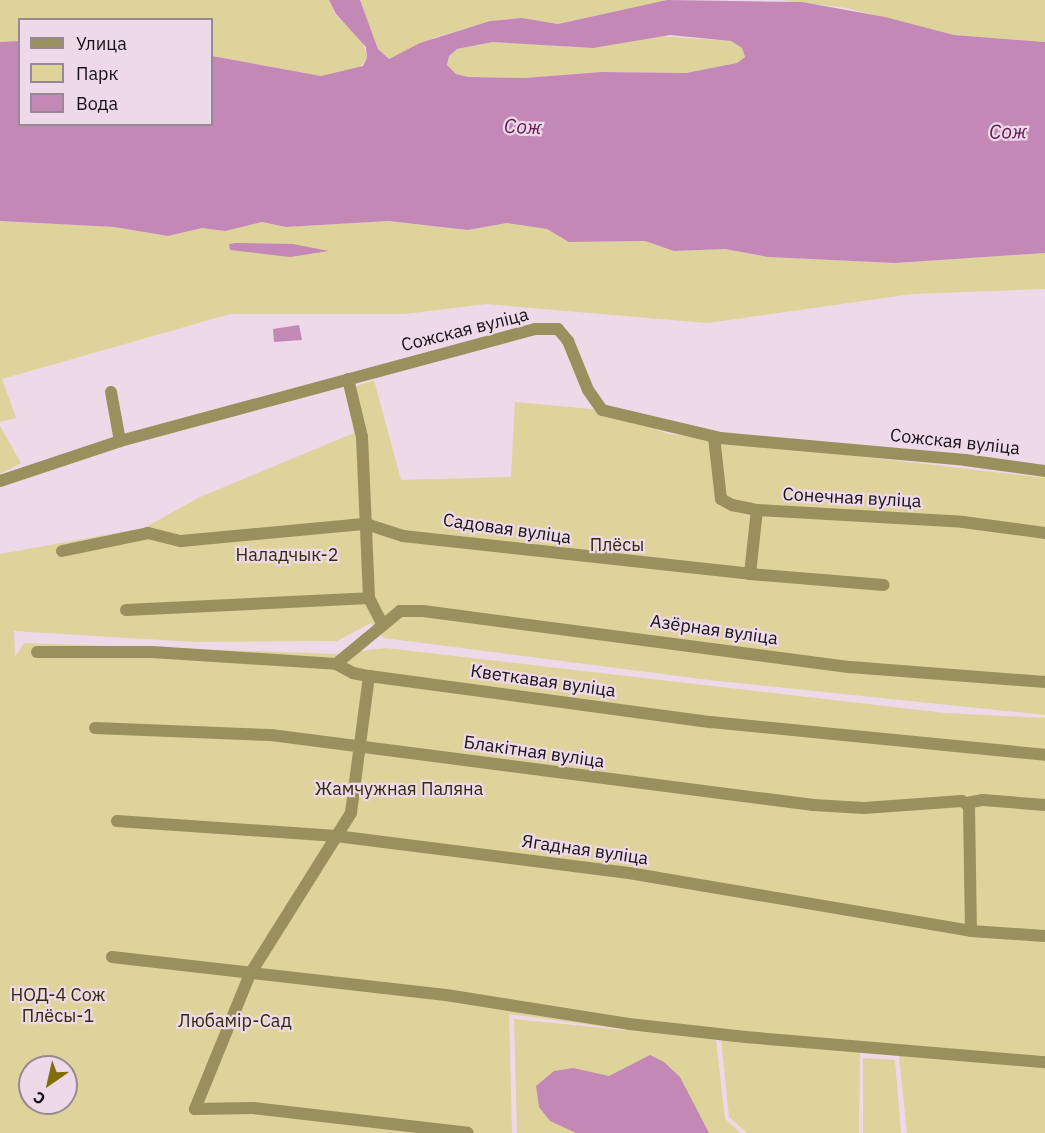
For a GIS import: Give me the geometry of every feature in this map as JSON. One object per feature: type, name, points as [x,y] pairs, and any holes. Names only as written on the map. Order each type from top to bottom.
[{"type":"street","name":"Сожская вуліца","points":[[0,481],[120,441],[507,335],[558,330],[568,340],[588,390],[602,410],[714,437],[1045,471]]},
{"type":"street","points":[[348,379],[362,437],[369,598],[382,624]]},
{"type":"street","points":[[111,392],[120,441]]},
{"type":"street","name":"Сонечная вуліца","points":[[714,437],[721,499],[757,510],[963,522],[1045,533]]},
{"type":"street","points":[[750,574],[757,510]]},
{"type":"street","points":[[63,550],[148,533],[181,541],[366,524]]},
{"type":"street","name":"Садовая вуліца","points":[[366,524],[403,536],[750,574],[884,585]]},
{"type":"street","points":[[126,610],[369,598]]},
{"type":"street","name":"Азёрная вуліца","points":[[336,664],[400,611],[423,611],[850,667],[1045,682]]},
{"type":"street","name":"Кветкавая вуліца","points":[[37,652],[152,652],[336,664],[353,673],[369,676],[711,722],[1045,755]]},
{"type":"street","points":[[369,676],[362,748],[351,813],[250,974],[195,1109],[253,1108],[468,1133]]},
{"type":"street","name":"Блакітная вуліца","points":[[95,728],[271,735],[813,805],[864,808],[967,803],[983,800],[1045,805]]},
{"type":"street","points":[[967,803],[971,931]]},
{"type":"street","name":"Ягадная вуліца","points":[[117,822],[336,836],[629,873],[971,931],[1045,936]]},
{"type":"street","points":[[112,957],[446,995],[745,1038],[1045,1062]]},
{"type":"green space","points":[[0,0],[329,0],[335,14],[363,42],[367,58],[359,69],[321,76],[213,56],[213,18],[18,18],[18,41],[0,42]]},
{"type":"green space","points":[[360,0],[667,0],[558,24],[522,18],[490,21],[433,38],[389,59],[378,49]]},
{"type":"green space","points":[[781,0],[1045,0],[1045,42],[954,35],[846,8]]},
{"type":"green space","points":[[659,36],[731,41],[742,48],[745,57],[737,63],[686,73],[602,72],[524,78],[468,77],[456,74],[447,66],[449,56],[457,49],[493,42],[593,48]]},
{"type":"green space","points":[[0,221],[114,227],[168,236],[202,228],[225,231],[262,222],[286,227],[388,221],[468,230],[507,223],[547,229],[569,242],[645,241],[674,251],[725,249],[768,257],[895,263],[1045,253],[1045,289],[912,294],[707,323],[486,304],[405,314],[230,314],[2,379],[16,418],[0,422]]},
{"type":"green space","points":[[374,380],[401,480],[511,477],[515,402],[602,410],[669,434],[1045,478],[1045,715],[709,680],[384,638],[371,623],[337,641],[194,642],[14,631],[15,657],[24,643],[336,654],[386,648],[945,713],[1045,718],[1045,1133],[907,1133],[899,1055],[860,1052],[859,1133],[747,1133],[729,1117],[721,1038],[682,1036],[716,1040],[725,1119],[741,1133],[517,1133],[514,1019],[652,1033],[509,1014],[512,1133],[0,1133],[0,554],[144,528],[200,497],[354,433],[345,390]]},
{"type":"green space","points":[[0,426],[21,463],[0,474]]},
{"type":"green space","points":[[863,1058],[895,1060],[901,1133],[863,1133]]},
{"type":"water","name":"Сож","points":[[329,0],[360,0],[378,49],[389,59],[420,43],[490,21],[522,18],[558,24],[667,0],[802,2],[885,17],[954,35],[1045,42],[1045,253],[895,263],[768,257],[725,249],[674,251],[645,241],[569,242],[547,229],[507,223],[468,230],[388,221],[286,227],[262,222],[225,231],[202,228],[168,236],[114,227],[0,221],[0,42],[18,41],[18,126],[213,126],[213,56],[321,76],[363,66],[367,58],[366,47],[336,14]],"holes":[[[670,35],[731,41],[742,48],[745,57],[737,63],[686,73],[602,72],[524,78],[468,77],[456,74],[447,65],[449,56],[457,49],[493,42],[593,48]]]},
{"type":"water","points":[[229,244],[293,244],[329,251],[290,257],[230,250]]},
{"type":"water","points":[[299,325],[302,340],[274,342],[273,329]]},
{"type":"water","points":[[650,1055],[664,1062],[680,1077],[709,1133],[576,1133],[550,1121],[539,1107],[536,1086],[554,1071],[573,1068],[609,1076]]},
{"type":"park label","name":"Плёсы","points":[[617,545]]},
{"type":"park label","name":"Наладчык-2","points":[[287,555]]},
{"type":"park label","name":"Жамчужная Паляна","points":[[399,789]]},
{"type":"park label","name":"НОД-4 Сож Плёсы-1","points":[[58,1006]]},
{"type":"park label","name":"Любамір-Сад","points":[[235,1021]]}]
